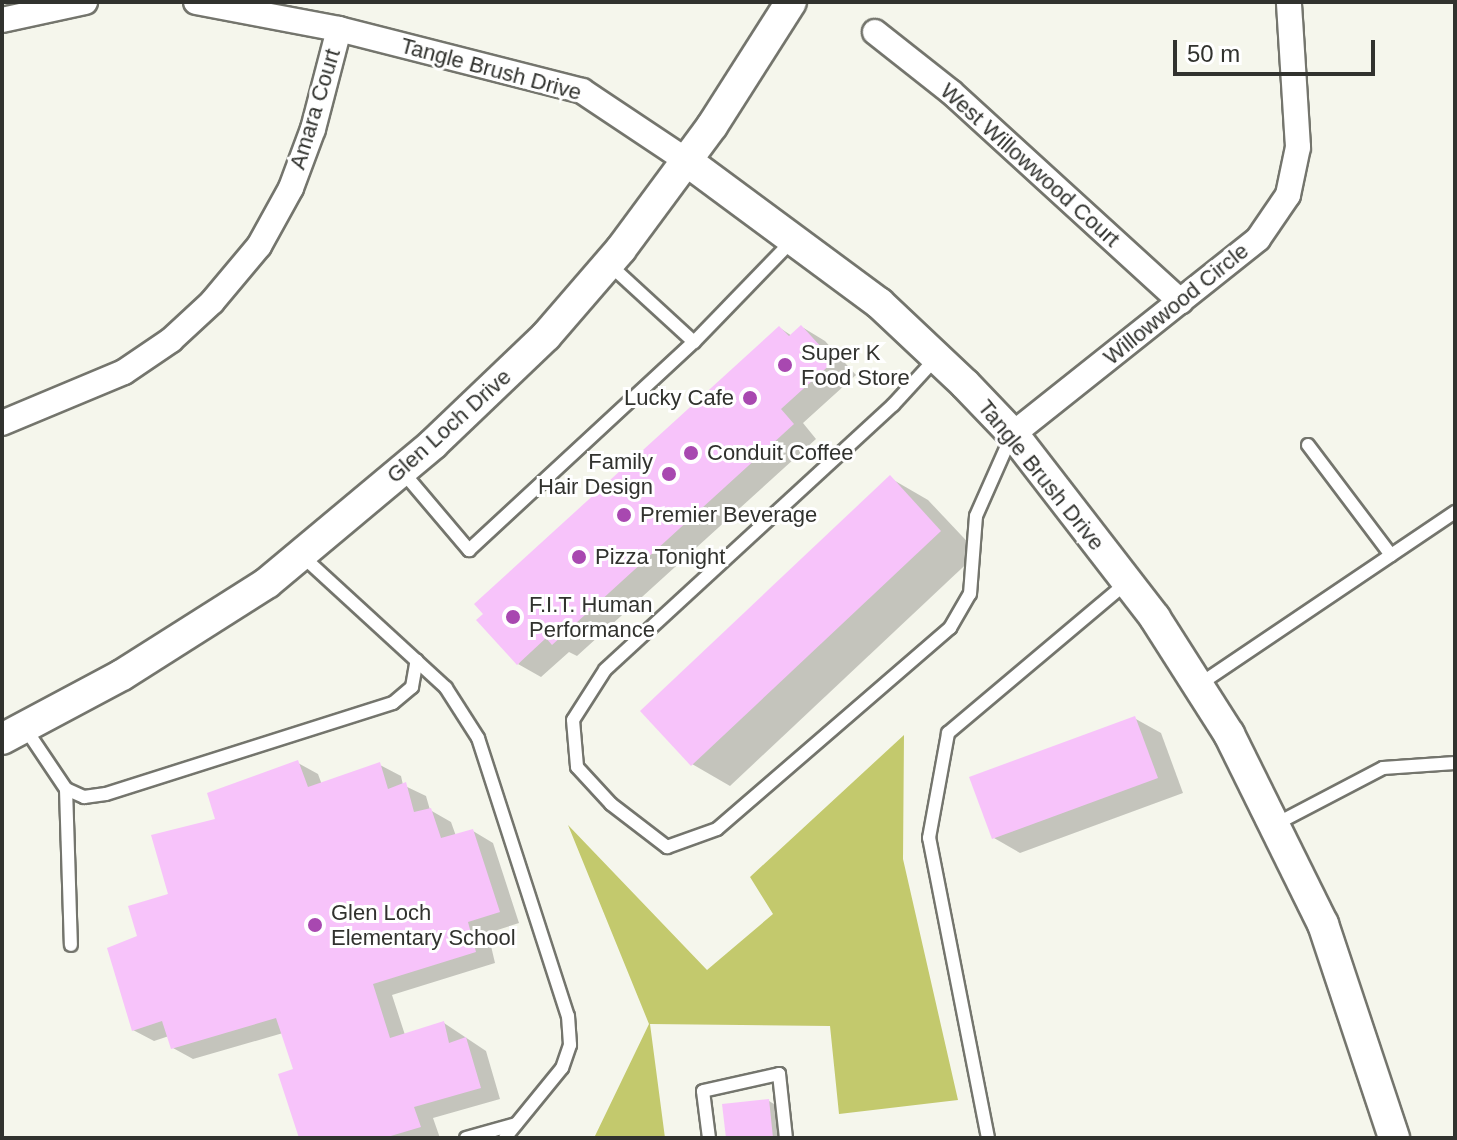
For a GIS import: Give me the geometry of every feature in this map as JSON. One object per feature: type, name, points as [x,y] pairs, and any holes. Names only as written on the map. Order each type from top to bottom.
[{"type":"street","points":[[2,20],[85,2]]},
{"type":"street","name":"Tangle Brush Drive","points":[[196,2],[339,29],[582,91],[687,161],[794,239],[879,303],[937,357],[1013,434],[1127,582],[1200,684],[1276,824],[1323,924],[1394,1138]]},
{"type":"street","name":"Glen Loch Drive","points":[[13,733],[122,675],[267,583],[402,471],[546,336],[609,264],[687,161],[791,2]]},
{"type":"street","name":"Willowwood Circle","points":[[1013,434],[1258,239],[1288,195],[1298,147],[1289,2]]},
{"type":"street","name":"Amara Court","points":[[2,423],[124,372],[171,340],[212,302],[259,246],[291,188],[313,129],[339,29]]},
{"type":"street","name":"West Willowwood Court","points":[[875,32],[951,92],[1181,302]]},
{"type":"lane","points":[[402,471],[469,550],[694,342],[794,239]]},
{"type":"lane","points":[[609,264],[694,342]]},
{"type":"lane","points":[[937,357],[893,405],[605,670],[573,720],[577,767],[611,804],[667,847],[717,829],[950,628],[970,594],[976,516],[1013,434]]},
{"type":"lane","points":[[1308,445],[1391,555]]},
{"type":"lane","points":[[1200,684],[1455,512]]},
{"type":"lane","points":[[300,554],[417,660],[461,706],[478,738],[568,1016],[570,1045],[562,1068],[505,1138]]},
{"type":"lane","points":[[988,1138],[929,838],[948,733],[1127,582]]},
{"type":"lane","points":[[13,733],[66,789],[84,797],[106,794],[371,712],[406,695],[417,660]]},
{"type":"lane","points":[[1276,824],[1383,768],[1455,763]]},
{"type":"lane","points":[[66,789],[71,945]]},
{"type":"lane","points":[[709,1138],[703,1091],[779,1074],[786,1138]]},
{"type":"lane","points":[[466,1138],[516,1124]]},
{"type":"green space","points":[[904,735],[903,859],[958,1100],[839,1114],[830,1026],[650,1024],[665,1138],[594,1138],[649,1024],[568,825],[707,970],[773,914],[750,877]]},
{"type":"building","points":[[801,325],[834,361],[781,409],[794,424],[552,645],[546,638],[517,665],[476,620],[483,614],[474,604],[779,326],[789,336]]},
{"type":"building","points":[[890,475],[941,531],[691,766],[640,711]]},
{"type":"building","points":[[1135,716],[1158,778],[992,839],[969,777]]},
{"type":"building","points":[[298,760],[308,787],[380,762],[388,789],[406,782],[414,812],[431,808],[441,838],[473,829],[500,912],[468,922],[476,952],[373,984],[390,1038],[444,1021],[449,1043],[466,1037],[481,1088],[414,1107],[421,1127],[384,1138],[299,1138],[278,1074],[293,1069],[276,1018],[171,1049],[162,1021],[132,1031],[107,948],[137,936],[128,906],[168,894],[151,835],[215,819],[207,793]]},
{"type":"building","points":[[769,1099],[773,1138],[726,1138],[722,1104]]},
{"type":"place","name":"Super K Food Store","points":[[785,365]]},
{"type":"place","name":"Lucky Cafe","points":[[750,398]]},
{"type":"place","name":"Conduit Coffee","points":[[691,453]]},
{"type":"place","name":"Family Hair Design","points":[[669,474]]},
{"type":"place","name":"Premier Beverage","points":[[624,515]]},
{"type":"place","name":"Pizza Tonight","points":[[579,557]]},
{"type":"place","name":"F.I.T. Human Performance","points":[[513,617]]},
{"type":"place","name":"Glen Loch Elementary School","points":[[315,925]]}]
